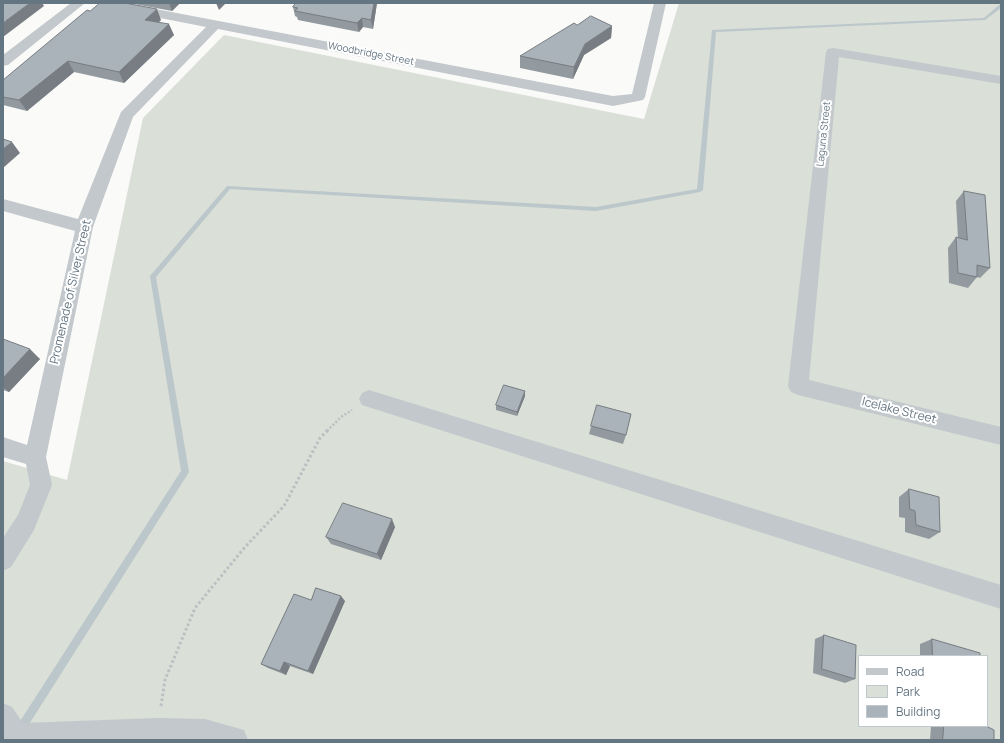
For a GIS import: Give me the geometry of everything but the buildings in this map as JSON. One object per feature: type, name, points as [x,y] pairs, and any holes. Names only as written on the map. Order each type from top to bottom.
[{"type":"street","points":[[3,62],[79,3]]},
{"type":"street","name":"Woodbridge Street","points":[[104,3],[612,101],[638,97],[660,3]]},
{"type":"street","name":"Promenade of Silver Street","points":[[35,457],[84,227],[126,115],[216,24]]},
{"type":"street","name":"Laguna Street","points":[[798,386],[833,52],[1001,80]]},
{"type":"street","points":[[3,206],[84,227]]},
{"type":"street","name":"Icelake Street","points":[[798,386],[1001,436]]},
{"type":"street","points":[[369,399],[1001,597]]},
{"type":"street","points":[[3,447],[35,457],[41,486],[26,522],[3,559]]},
{"type":"street","points":[[3,716],[16,737],[157,732],[205,733],[234,740]]},
{"type":"path","points":[[157,732],[165,680],[195,608],[245,547],[284,506],[320,438],[341,417],[369,399]]},
{"type":"green space","points":[[679,3],[1001,3],[1001,740],[3,740],[3,461],[67,480],[143,118],[224,35],[644,119]]},
{"type":"waterway","points":[[13,740],[185,472],[153,276],[229,187],[596,209],[700,190],[714,31],[985,19],[1001,6]]}]
